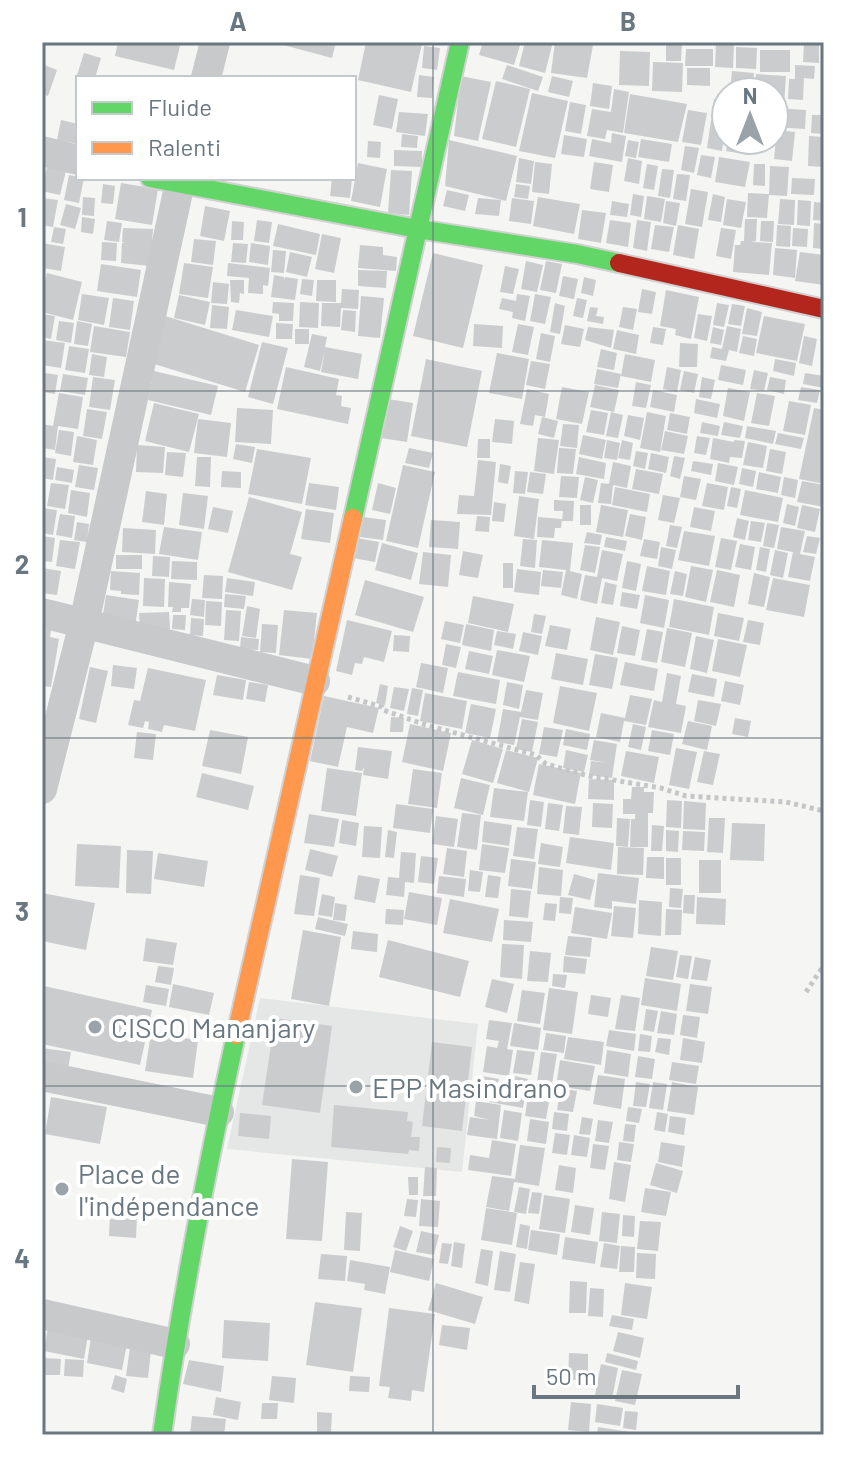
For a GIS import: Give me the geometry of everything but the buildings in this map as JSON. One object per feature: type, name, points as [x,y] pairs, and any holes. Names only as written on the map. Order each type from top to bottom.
[{"type":"street","points":[[206,76],[215,42]]},
{"type":"street","points":[[162,1435],[175,1344],[219,1112],[460,42]]},
{"type":"street","points":[[42,151],[76,160]]},
{"type":"street","points":[[42,789],[84,623],[170,180],[418,229],[577,254],[824,309]]},
{"type":"street","points":[[42,613],[315,681]]},
{"type":"street","points":[[42,1076],[219,1112]]},
{"type":"street","points":[[42,1314],[175,1344]]},
{"type":"path","points":[[315,681],[339,695],[382,707],[426,725],[536,755],[546,764],[589,776],[661,788],[686,796],[775,801],[824,811]]},
{"type":"path","points":[[806,992],[824,965]]},
{"type":"shaded area","name":"EPP Masindrano","points":[[260,998],[478,1024],[462,1172],[227,1149]]},
{"type":"traffic: fast","points":[[353,518],[460,42]]},
{"type":"traffic: fast","points":[[161,180],[619,263]]},
{"type":"traffic: fast","points":[[162,1435],[195,1234],[236,1035]]},
{"type":"traffic: slow","points":[[236,1035],[353,518]]},
{"type":"traffic: jam","points":[[619,263],[824,309]]},
{"type":"place","name":"CISCO Mananjary","points":[[95,1027]]},
{"type":"place","name":"EPP Masindrano","points":[[356,1087]]},
{"type":"place","name":"Place de l'indépendance","points":[[62,1189]]}]
